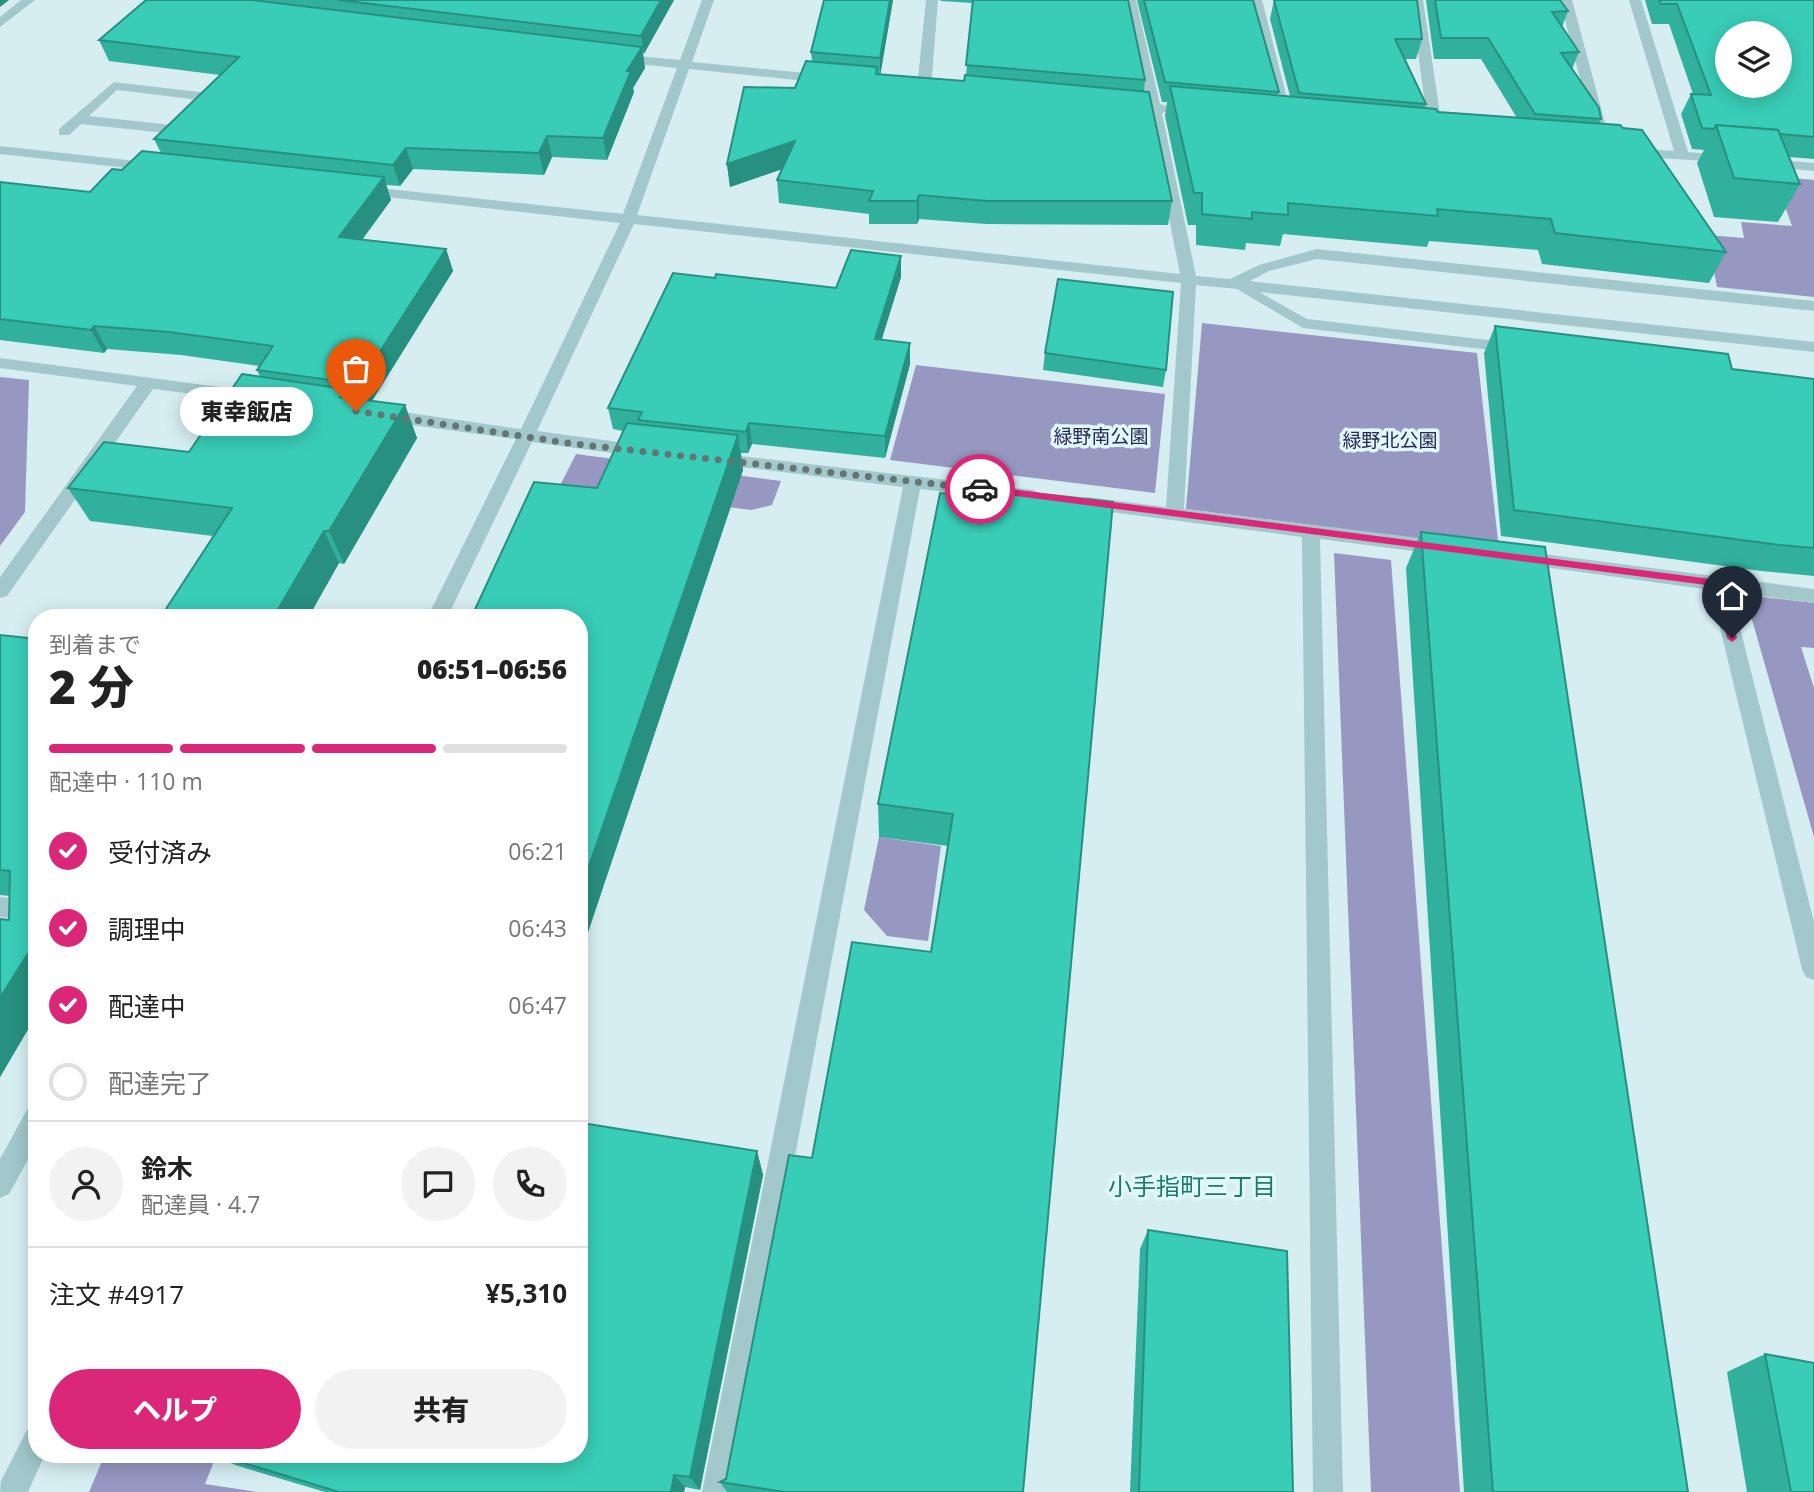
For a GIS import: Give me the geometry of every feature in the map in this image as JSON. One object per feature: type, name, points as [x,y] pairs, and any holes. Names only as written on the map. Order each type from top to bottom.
[{"type":"street","points":[[0,23],[29,0]]},
{"type":"street","points":[[441,609],[630,218],[708,0]]},
{"type":"street","points":[[924,88],[932,0]]},
{"type":"street","points":[[1130,0],[1189,279],[1175,514]]},
{"type":"street","points":[[1256,0],[1286,121]]},
{"type":"street","points":[[1417,0],[1436,134]]},
{"type":"street","points":[[1566,0],[1601,138]]},
{"type":"street","points":[[1635,0],[1682,156]]},
{"type":"street","points":[[603,56],[843,81]]},
{"type":"street","points":[[64,132],[77,119],[114,86],[216,98],[184,131],[77,119]]},
{"type":"street","points":[[1113,104],[1179,110]]},
{"type":"street","points":[[0,150],[166,169]]},
{"type":"street","points":[[1618,151],[1814,167]]},
{"type":"street","points":[[346,188],[1814,347]]},
{"type":"street","points":[[1233,284],[1264,268],[1317,254],[1814,306]]},
{"type":"street","points":[[1233,284],[1303,323],[1538,350]]},
{"type":"street","points":[[0,363],[270,399]]},
{"type":"street","points":[[0,590],[149,382]]},
{"type":"street","points":[[364,413],[664,453]]},
{"type":"street","points":[[692,456],[913,480],[1460,551]]},
{"type":"street","points":[[717,1492],[913,480]]},
{"type":"street","points":[[1311,531],[1328,1492]]},
{"type":"street","points":[[1501,556],[1814,596]]},
{"type":"street","points":[[1719,583],[1814,969]]},
{"type":"street","points":[[0,907],[28,910]]},
{"type":"street","points":[[0,1185],[28,1134]]},
{"type":"street","points":[[12,1492],[28,1459]]},
{"type":"green space","points":[[1774,176],[1814,180],[1814,297],[1717,287],[1707,235],[1744,238],[1741,222],[1792,226]]},
{"type":"green space","name":"緑野北公園","points":[[1202,323],[1477,353],[1499,549],[1186,509]]},
{"type":"green space","name":"緑野南公園","points":[[916,365],[1165,394],[1155,493],[890,460]]},
{"type":"green space","points":[[0,377],[29,380],[25,512],[0,546]]},
{"type":"green space","points":[[576,454],[781,481],[772,505],[751,510],[627,494],[544,517]]},
{"type":"green space","points":[[1334,553],[1391,560],[1460,1492],[1371,1492]]},
{"type":"green space","points":[[1745,595],[1814,603],[1814,648],[1801,647],[1814,688],[1814,837]]},
{"type":"green space","points":[[879,837],[941,846],[928,941],[887,936],[864,910]]},
{"type":"green space","points":[[101,1463],[213,1463],[205,1484],[258,1492],[89,1492]]},
{"type":"building","points":[[146,0],[252,0],[642,47],[627,71],[631,71],[603,138],[547,136],[539,153],[406,148],[393,165],[154,139],[239,57],[99,40]]},
{"type":"building","points":[[338,0],[661,0],[641,36]]},
{"type":"building","points":[[824,0],[890,0],[880,58],[811,52]]},
{"type":"building","points":[[973,0],[1128,0],[1145,80],[966,65]]},
{"type":"building","points":[[1144,0],[1253,0],[1279,92],[1165,82]]},
{"type":"building","points":[[1274,0],[1417,0],[1422,39],[1395,39],[1426,104],[1299,93]]},
{"type":"building","points":[[1435,0],[1560,0],[1568,11],[1552,12],[1579,52],[1561,53],[1599,108],[1601,119],[1535,114],[1488,38],[1441,38]]},
{"type":"building","points":[[1659,0],[1814,0],[1814,137],[1780,134],[1778,130],[1716,125],[1714,129],[1702,128],[1691,94],[1711,95],[1677,4],[1661,4]]},
{"type":"building","points":[[806,61],[877,67],[876,74],[964,81],[965,75],[1149,92],[1172,201],[987,201],[919,195],[917,201],[869,201],[873,191],[777,180],[795,141],[727,164],[744,87],[795,88]]},
{"type":"building","points":[[1170,86],[1436,109],[1438,112],[1620,125],[1623,128],[1642,130],[1726,252],[1555,233],[1551,219],[1437,209],[1438,216],[1288,203],[1288,215],[1252,212],[1252,219],[1202,214],[1202,193],[1194,193]]},
{"type":"building","points":[[1716,125],[1778,130],[1800,184],[1734,178]]},
{"type":"building","points":[[142,151],[384,177],[339,237],[446,249],[359,384],[257,370],[273,346],[169,332],[94,326],[91,330],[0,319],[0,182],[90,192],[112,169],[122,170]]},
{"type":"building","points":[[851,250],[901,256],[875,339],[910,343],[885,436],[749,423],[746,432],[638,420],[642,412],[608,408],[673,273],[715,278],[716,274],[836,288]]},
{"type":"building","points":[[1058,279],[1173,292],[1166,370],[1045,353]]},
{"type":"building","points":[[1495,326],[1728,354],[1732,369],[1814,379],[1814,548],[1514,510]]},
{"type":"building","points":[[242,374],[345,389],[340,397],[405,405],[329,531],[324,531],[278,609],[166,609],[232,508],[68,488],[104,442],[189,452]]},
{"type":"building","points":[[627,423],[738,435],[588,869],[588,609],[475,609],[534,482],[597,488]]},
{"type":"building","points":[[1007,490],[1113,502],[1023,1492],[784,1492],[720,1482],[726,1479],[789,1155],[812,1158],[852,942],[931,952],[953,814],[878,804],[940,493],[1003,500]]},
{"type":"building","points":[[1421,532],[1545,547],[1688,1492],[1493,1492]]},
{"type":"building","points":[[0,635],[28,638],[28,953],[0,998],[0,919],[9,920],[10,871],[0,870]]},
{"type":"building","points":[[588,1124],[757,1151],[690,1477],[674,1475],[671,1492],[339,1492],[244,1463],[588,1463]]},
{"type":"building","points":[[1148,1230],[1287,1251],[1293,1492],[1139,1492]]},
{"type":"building","points":[[1765,1354],[1814,1363],[1814,1492],[1791,1492]]},
{"type":"way so far","points":[[356,411],[567,443],[980,489]]},
{"type":"place","name":"東幸飯店","points":[[356,411]]},
{"type":"district","name":"小手指町三丁目","points":[[1192,1187]]},
{"type":"route","points":[[980,489],[1719,583],[1732,638]]}]
